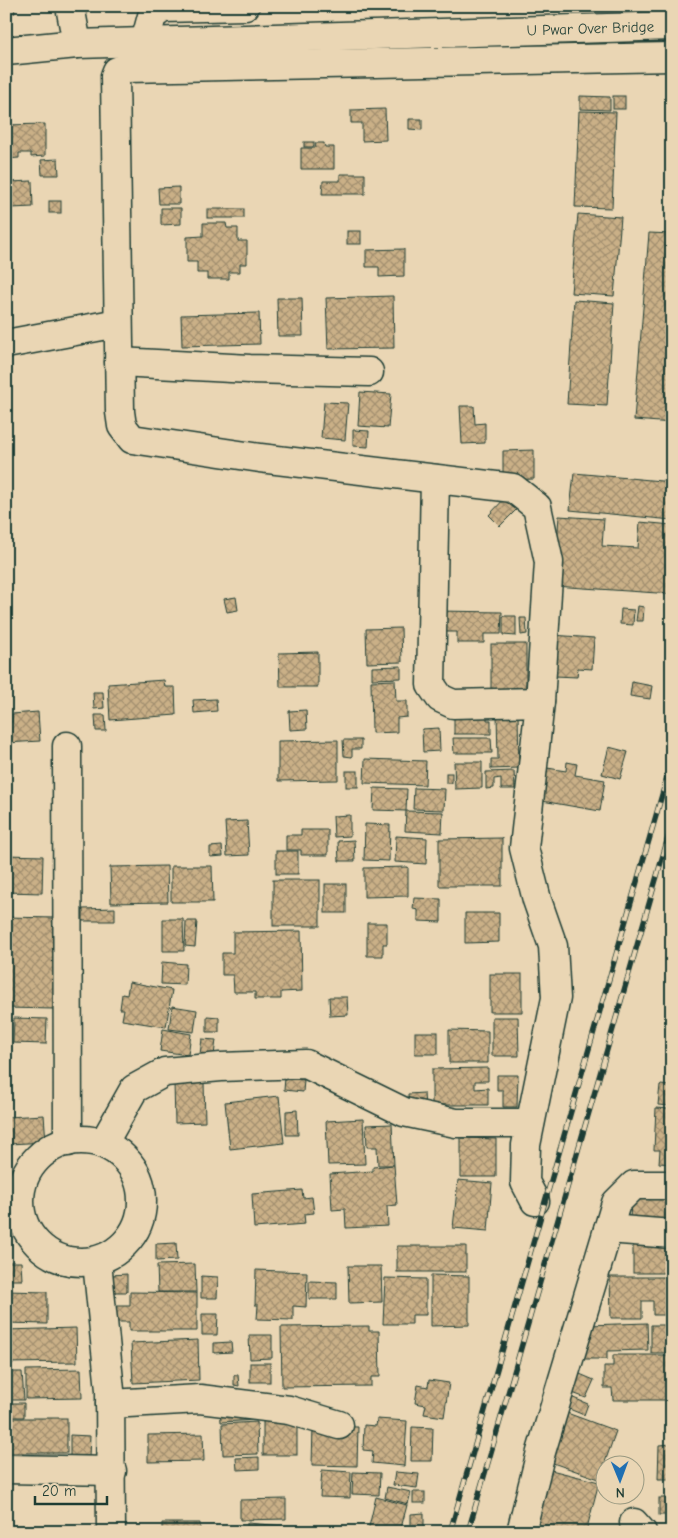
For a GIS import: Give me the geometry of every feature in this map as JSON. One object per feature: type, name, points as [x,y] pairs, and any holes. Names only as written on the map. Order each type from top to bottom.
[{"type":"street","points":[[70,6],[77,44]]},
{"type":"street","points":[[145,42],[152,16],[163,8],[245,6]]},
{"type":"street","name":"U Pwar Over Bridge","points":[[6,51],[77,44],[508,29],[672,26]]},
{"type":"street","points":[[535,1201],[525,1182],[530,1123],[556,998],[553,946],[537,900],[524,848],[540,702],[549,562],[537,507],[513,488],[260,458],[132,439],[122,426],[119,362],[115,76],[121,69],[672,56]]},
{"type":"street","points":[[6,344],[118,323]]},
{"type":"street","points":[[119,362],[250,369],[369,372]]},
{"type":"street","points":[[435,478],[431,685],[440,698],[454,704],[540,702]]},
{"type":"street","points":[[67,746],[68,1142]]},
{"type":"street","points":[[103,1144],[134,1089],[165,1072],[221,1067],[306,1064],[404,1112],[456,1123],[530,1123]]},
{"type":"street","points":[[80,1140],[103,1144],[124,1157],[138,1176],[143,1199],[139,1223],[126,1243],[97,1262],[59,1258],[39,1246],[25,1226],[20,1203],[14,1189],[24,1180],[36,1159],[56,1146],[80,1140]]},
{"type":"street","points":[[521,1532],[541,1452],[616,1203],[634,1185],[672,1185]]},
{"type":"street","points":[[608,1229],[672,1234]]},
{"type":"street","points":[[97,1262],[110,1404],[111,1532]]},
{"type":"street","points":[[110,1404],[200,1399],[289,1410],[339,1425]]},
{"type":"street","points":[[6,1469],[112,1471]]},
{"type":"building","points":[[6,6],[14,6],[15,13],[6,13]]},
{"type":"building","points":[[580,96],[610,97],[610,110],[580,109]]},
{"type":"building","points":[[613,96],[625,96],[625,109],[613,109]]},
{"type":"building","points":[[385,109],[386,140],[362,141],[362,123],[351,123],[351,110]]},
{"type":"building","points":[[579,111],[616,112],[612,208],[575,207]]},
{"type":"building","points":[[409,119],[422,119],[422,130],[409,129]]},
{"type":"building","points":[[45,124],[45,156],[31,157],[31,153],[19,153],[19,158],[6,159],[6,125]]},
{"type":"building","points":[[304,142],[314,142],[314,147],[304,147]]},
{"type":"building","points":[[316,143],[324,143],[325,147],[334,147],[334,169],[301,169],[301,148],[315,148]]},
{"type":"building","points":[[58,159],[59,175],[42,175],[41,160]]},
{"type":"building","points":[[340,174],[365,174],[365,194],[322,194],[323,181],[340,181]]},
{"type":"building","points":[[32,181],[33,207],[11,208],[10,182]]},
{"type":"building","points":[[179,187],[179,204],[159,204],[158,188]]},
{"type":"building","points":[[49,201],[61,201],[61,213],[49,213]]},
{"type":"building","points":[[161,208],[181,208],[181,224],[161,225]]},
{"type":"building","points":[[207,209],[244,209],[244,218],[207,218]]},
{"type":"building","points":[[578,214],[621,217],[614,296],[571,293]]},
{"type":"building","points":[[203,223],[226,223],[227,228],[238,228],[238,241],[247,241],[247,264],[240,264],[240,272],[229,272],[229,279],[207,279],[207,273],[197,273],[197,262],[187,262],[187,237],[203,236]]},
{"type":"building","points":[[347,231],[361,231],[361,244],[347,244]]},
{"type":"building","points":[[649,233],[672,234],[672,423],[634,420]]},
{"type":"building","points":[[404,249],[404,276],[379,277],[379,267],[366,267],[366,250]]},
{"type":"building","points":[[393,296],[394,348],[328,349],[326,298]]},
{"type":"building","points":[[277,298],[302,298],[303,336],[278,336]]},
{"type":"building","points":[[574,300],[614,303],[607,406],[567,404]]},
{"type":"building","points":[[259,313],[260,344],[182,346],[181,315]]},
{"type":"building","points":[[360,392],[391,394],[388,428],[358,426]]},
{"type":"building","points":[[324,402],[348,403],[345,440],[321,438]]},
{"type":"building","points":[[460,406],[474,406],[475,424],[485,423],[485,443],[462,444]]},
{"type":"building","points":[[353,430],[369,431],[368,447],[353,446]]},
{"type":"building","points":[[534,450],[534,479],[503,480],[503,451]]},
{"type":"building","points":[[574,473],[672,482],[672,520],[570,510]]},
{"type":"building","points":[[509,494],[521,505],[500,526],[489,515]]},
{"type":"building","points":[[559,516],[604,519],[602,546],[638,548],[640,522],[672,525],[672,594],[554,586]]},
{"type":"building","points":[[236,597],[238,610],[227,612],[224,599]]},
{"type":"building","points":[[638,606],[644,607],[643,621],[636,621]]},
{"type":"building","points":[[621,609],[634,610],[633,625],[620,624]]},
{"type":"building","points":[[438,611],[502,612],[501,634],[484,634],[484,643],[457,643],[457,632],[442,632]]},
{"type":"building","points":[[503,616],[516,616],[516,636],[503,635]]},
{"type":"building","points":[[520,618],[526,618],[527,634],[521,635]]},
{"type":"building","points":[[401,628],[402,662],[367,663],[366,629]]},
{"type":"building","points":[[552,635],[594,638],[592,669],[578,668],[577,677],[555,676]]},
{"type":"building","points":[[491,644],[526,644],[526,695],[491,695]]},
{"type":"building","points":[[318,652],[318,687],[280,687],[279,653]]},
{"type":"building","points":[[401,666],[401,678],[372,679],[372,667]]},
{"type":"building","points":[[164,680],[165,687],[175,687],[176,715],[110,720],[108,684]]},
{"type":"building","points":[[395,680],[396,701],[407,701],[407,717],[397,718],[397,732],[372,733],[371,681]]},
{"type":"building","points":[[632,682],[652,686],[650,699],[630,696]]},
{"type":"building","points":[[93,692],[103,692],[104,708],[94,709]]},
{"type":"building","points":[[216,699],[217,711],[194,713],[193,700]]},
{"type":"building","points":[[306,710],[307,729],[290,730],[289,711]]},
{"type":"building","points":[[38,712],[40,741],[6,743],[6,722],[12,722],[12,714]]},
{"type":"building","points":[[454,713],[487,714],[487,720],[491,720],[491,734],[454,734]]},
{"type":"building","points":[[518,713],[519,768],[491,769],[491,759],[498,759],[497,714]]},
{"type":"building","points":[[95,715],[105,715],[106,731],[96,731]]},
{"type":"building","points":[[439,728],[440,751],[423,752],[422,729]]},
{"type":"building","points":[[453,738],[491,738],[492,753],[454,753]]},
{"type":"building","points":[[338,740],[338,780],[278,781],[278,741]]},
{"type":"building","points":[[343,740],[361,740],[361,749],[352,749],[352,757],[344,756]]},
{"type":"building","points":[[609,747],[628,752],[620,779],[602,774]]},
{"type":"building","points":[[365,759],[426,761],[425,785],[364,783]]},
{"type":"building","points":[[454,762],[482,762],[482,788],[455,789]]},
{"type":"building","points":[[567,762],[577,764],[575,775],[605,780],[600,811],[536,800],[541,767],[566,771]]},
{"type":"building","points":[[346,771],[358,771],[358,787],[346,787]]},
{"type":"building","points":[[514,771],[515,789],[501,789],[501,778],[494,779],[494,788],[486,789],[486,772]]},
{"type":"building","points":[[446,773],[452,773],[452,783],[446,783]]},
{"type":"building","points":[[374,788],[407,789],[406,811],[373,810]]},
{"type":"building","points":[[414,788],[445,789],[444,810],[413,809]]},
{"type":"building","points":[[406,811],[443,812],[442,833],[405,831]]},
{"type":"building","points":[[350,815],[350,836],[334,837],[333,816]]},
{"type":"building","points":[[247,821],[249,855],[227,856],[225,822]]},
{"type":"building","points":[[365,824],[390,825],[389,861],[364,860]]},
{"type":"building","points":[[301,830],[328,830],[328,855],[301,855],[301,850],[286,850],[286,835],[301,835]]},
{"type":"building","points":[[396,836],[427,838],[426,864],[395,862]]},
{"type":"building","points":[[502,838],[502,886],[439,886],[439,839]]},
{"type":"building","points":[[354,840],[355,861],[339,861],[338,841]]},
{"type":"building","points":[[222,846],[223,856],[210,857],[210,847]]},
{"type":"building","points":[[276,851],[298,851],[298,874],[276,874]]},
{"type":"building","points":[[7,855],[43,856],[42,893],[6,892]]},
{"type":"building","points":[[167,866],[168,902],[111,903],[110,867]]},
{"type":"building","points":[[171,866],[212,866],[213,902],[171,902]]},
{"type":"building","points":[[408,867],[408,896],[364,897],[364,868]]},
{"type":"building","points":[[273,880],[320,880],[320,926],[273,926]]},
{"type":"building","points":[[325,884],[346,884],[346,913],[325,913]]},
{"type":"building","points":[[414,898],[441,899],[441,922],[418,921],[418,910],[413,909]]},
{"type":"building","points":[[115,908],[115,921],[83,921],[83,909]]},
{"type":"building","points":[[465,913],[499,913],[499,942],[465,943]]},
{"type":"building","points":[[6,917],[55,918],[54,1009],[6,1008]]},
{"type":"building","points":[[163,919],[183,919],[184,951],[163,951]]},
{"type":"building","points":[[186,921],[197,921],[195,947],[185,946]]},
{"type":"building","points":[[367,923],[387,923],[387,944],[383,944],[383,956],[367,956]]},
{"type":"building","points":[[301,931],[302,991],[281,992],[281,999],[255,999],[255,992],[234,992],[233,975],[222,975],[222,953],[233,953],[233,932]]},
{"type":"building","points":[[162,962],[186,964],[185,985],[161,984]]},
{"type":"building","points":[[490,974],[522,974],[522,1012],[490,1012]]},
{"type":"building","points":[[129,982],[172,990],[166,1027],[122,1020],[124,1009],[120,1009],[122,994],[127,995]]},
{"type":"building","points":[[329,997],[347,997],[348,1015],[330,1016]]},
{"type":"building","points":[[172,1006],[197,1010],[194,1032],[169,1029]]},
{"type":"building","points":[[207,1016],[219,1017],[219,1032],[207,1032]]},
{"type":"building","points":[[492,1017],[518,1017],[519,1056],[492,1056]]},
{"type":"building","points":[[14,1018],[47,1019],[46,1044],[13,1043]]},
{"type":"building","points":[[163,1029],[191,1034],[188,1055],[160,1051]]},
{"type":"building","points":[[449,1030],[488,1031],[488,1063],[449,1063]]},
{"type":"building","points":[[415,1032],[438,1032],[438,1054],[415,1054]]},
{"type":"building","points":[[202,1039],[216,1040],[214,1055],[200,1054]]},
{"type":"building","points":[[488,1068],[488,1081],[475,1081],[475,1089],[488,1088],[488,1105],[432,1105],[432,1069]]},
{"type":"building","points":[[497,1075],[518,1075],[517,1107],[503,1107],[503,1090],[497,1090]]},
{"type":"building","points":[[285,1078],[304,1080],[303,1092],[284,1090]]},
{"type":"building","points":[[204,1082],[205,1122],[175,1123],[174,1083]]},
{"type":"building","points":[[660,1085],[672,1086],[672,1106],[658,1105]]},
{"type":"building","points":[[424,1093],[425,1109],[409,1110],[408,1094]]},
{"type":"building","points":[[279,1096],[284,1143],[230,1149],[225,1102]]},
{"type":"building","points":[[656,1108],[672,1109],[672,1164],[659,1163],[660,1150],[654,1150]]},
{"type":"building","points":[[297,1110],[298,1135],[286,1135],[286,1111]]},
{"type":"building","points":[[44,1115],[46,1142],[9,1144],[7,1117]]},
{"type":"building","points":[[363,1119],[365,1164],[328,1165],[326,1121]]},
{"type":"building","points":[[392,1124],[394,1165],[378,1165],[377,1147],[367,1147],[366,1125]]},
{"type":"building","points":[[461,1138],[496,1139],[496,1177],[461,1177]]},
{"type":"building","points":[[394,1165],[397,1205],[387,1206],[388,1226],[346,1228],[345,1209],[332,1210],[330,1174],[373,1171],[373,1167]]},
{"type":"building","points":[[458,1180],[492,1183],[488,1231],[453,1228]]},
{"type":"building","points":[[632,1188],[672,1191],[672,1223],[630,1219]]},
{"type":"building","points":[[302,1190],[303,1198],[312,1197],[314,1213],[304,1214],[305,1224],[254,1228],[252,1194]]},
{"type":"building","points":[[633,1241],[672,1241],[672,1273],[633,1273]]},
{"type":"building","points":[[176,1243],[177,1260],[156,1261],[156,1244]]},
{"type":"building","points":[[397,1246],[466,1246],[466,1272],[397,1272]]},
{"type":"building","points":[[6,1262],[21,1262],[22,1280],[6,1280]]},
{"type":"building","points":[[195,1264],[196,1292],[158,1292],[157,1265]]},
{"type":"building","points":[[348,1266],[381,1266],[382,1302],[349,1303]]},
{"type":"building","points":[[256,1270],[307,1272],[306,1307],[293,1306],[293,1320],[257,1319],[258,1305],[255,1305]]},
{"type":"building","points":[[127,1274],[127,1292],[112,1292],[111,1275]]},
{"type":"building","points":[[431,1275],[469,1276],[469,1325],[431,1326]]},
{"type":"building","points":[[201,1276],[218,1277],[217,1298],[201,1298]]},
{"type":"building","points":[[610,1277],[672,1277],[672,1315],[653,1315],[653,1301],[642,1301],[642,1318],[611,1318]]},
{"type":"building","points":[[385,1278],[426,1279],[426,1315],[412,1315],[412,1324],[383,1324]]},
{"type":"building","points":[[309,1281],[337,1282],[337,1299],[309,1299]]},
{"type":"building","points":[[6,1291],[47,1292],[47,1324],[6,1323]]},
{"type":"building","points":[[130,1292],[197,1293],[197,1331],[129,1331],[129,1322],[115,1322],[115,1306],[130,1306]]},
{"type":"building","points":[[202,1314],[218,1314],[217,1335],[202,1335]]},
{"type":"building","points":[[647,1323],[648,1350],[607,1351],[607,1359],[583,1359],[588,1325]]},
{"type":"building","points":[[651,1325],[672,1325],[672,1351],[669,1353],[651,1353]]},
{"type":"building","points":[[369,1326],[369,1331],[379,1331],[380,1377],[371,1377],[371,1386],[282,1387],[281,1327]]},
{"type":"building","points":[[76,1328],[77,1362],[6,1363],[6,1330]]},
{"type":"building","points":[[249,1335],[272,1335],[272,1358],[250,1359]]},
{"type":"building","points":[[198,1340],[199,1380],[133,1383],[131,1343]]},
{"type":"building","points":[[231,1342],[232,1352],[214,1353],[214,1343]]},
{"type":"building","points":[[613,1355],[672,1355],[672,1400],[613,1400],[612,1388],[604,1388],[604,1366],[613,1366]]},
{"type":"building","points":[[250,1363],[270,1363],[270,1382],[250,1382]]},
{"type":"building","points":[[81,1369],[82,1398],[26,1399],[26,1370]]},
{"type":"building","points":[[6,1372],[22,1372],[24,1400],[6,1400]]},
{"type":"building","points":[[575,1372],[594,1380],[586,1398],[567,1391]]},
{"type":"building","points":[[234,1375],[238,1375],[239,1386],[234,1385]]},
{"type":"building","points":[[429,1380],[449,1383],[444,1417],[424,1414],[426,1405],[415,1403],[418,1385],[428,1387]]},
{"type":"building","points":[[566,1395],[588,1404],[584,1415],[562,1406]]},
{"type":"building","points":[[11,1403],[24,1403],[24,1417],[6,1417],[6,1410],[11,1410]]},
{"type":"building","points":[[256,1406],[257,1420],[221,1422],[220,1407]]},
{"type":"building","points":[[567,1413],[616,1431],[607,1456],[596,1456],[596,1478],[550,1462]]},
{"type":"building","points":[[6,1418],[67,1418],[67,1453],[6,1453]]},
{"type":"building","points":[[263,1418],[297,1418],[297,1455],[263,1455]]},
{"type":"building","points":[[377,1419],[407,1421],[404,1466],[372,1463],[373,1451],[363,1450],[364,1425],[376,1426]]},
{"type":"building","points":[[257,1422],[258,1454],[223,1455],[222,1424]]},
{"type":"building","points":[[313,1426],[358,1427],[357,1466],[312,1465]]},
{"type":"building","points":[[412,1427],[433,1428],[432,1461],[411,1461]]},
{"type":"building","points":[[203,1434],[204,1461],[148,1462],[148,1435]]},
{"type":"building","points":[[70,1435],[90,1436],[89,1457],[70,1456]]},
{"type":"building","points":[[672,1444],[672,1479],[658,1479],[659,1445]]},
{"type":"building","points":[[259,1457],[259,1469],[237,1470],[236,1458]]},
{"type":"building","points":[[543,1468],[596,1481],[596,1494],[586,1532],[555,1532],[528,1525]]},
{"type":"building","points":[[322,1470],[351,1472],[350,1498],[320,1497]]},
{"type":"building","points":[[353,1472],[380,1473],[379,1495],[352,1494]]},
{"type":"building","points":[[395,1472],[419,1474],[417,1488],[393,1485]]},
{"type":"building","points":[[387,1487],[411,1492],[408,1504],[385,1498]]},
{"type":"building","points":[[413,1492],[425,1492],[425,1503],[413,1503]]},
{"type":"building","points":[[376,1497],[407,1505],[400,1532],[368,1531]]},
{"type":"building","points":[[659,1498],[672,1498],[672,1515],[659,1515]]},
{"type":"building","points":[[286,1499],[286,1519],[240,1520],[240,1500]]},
{"type":"building","points":[[424,1513],[424,1529],[411,1529],[411,1514]]},
{"type":"building","points":[[162,1523],[200,1523],[200,1532],[145,1532],[145,1530],[162,1530]]},
{"type":"building","points":[[247,1523],[296,1527],[296,1532],[247,1532]]},
{"type":"railway","points":[[450,1532],[672,760]]},
{"type":"railway","points":[[468,1532],[672,824]]}]
